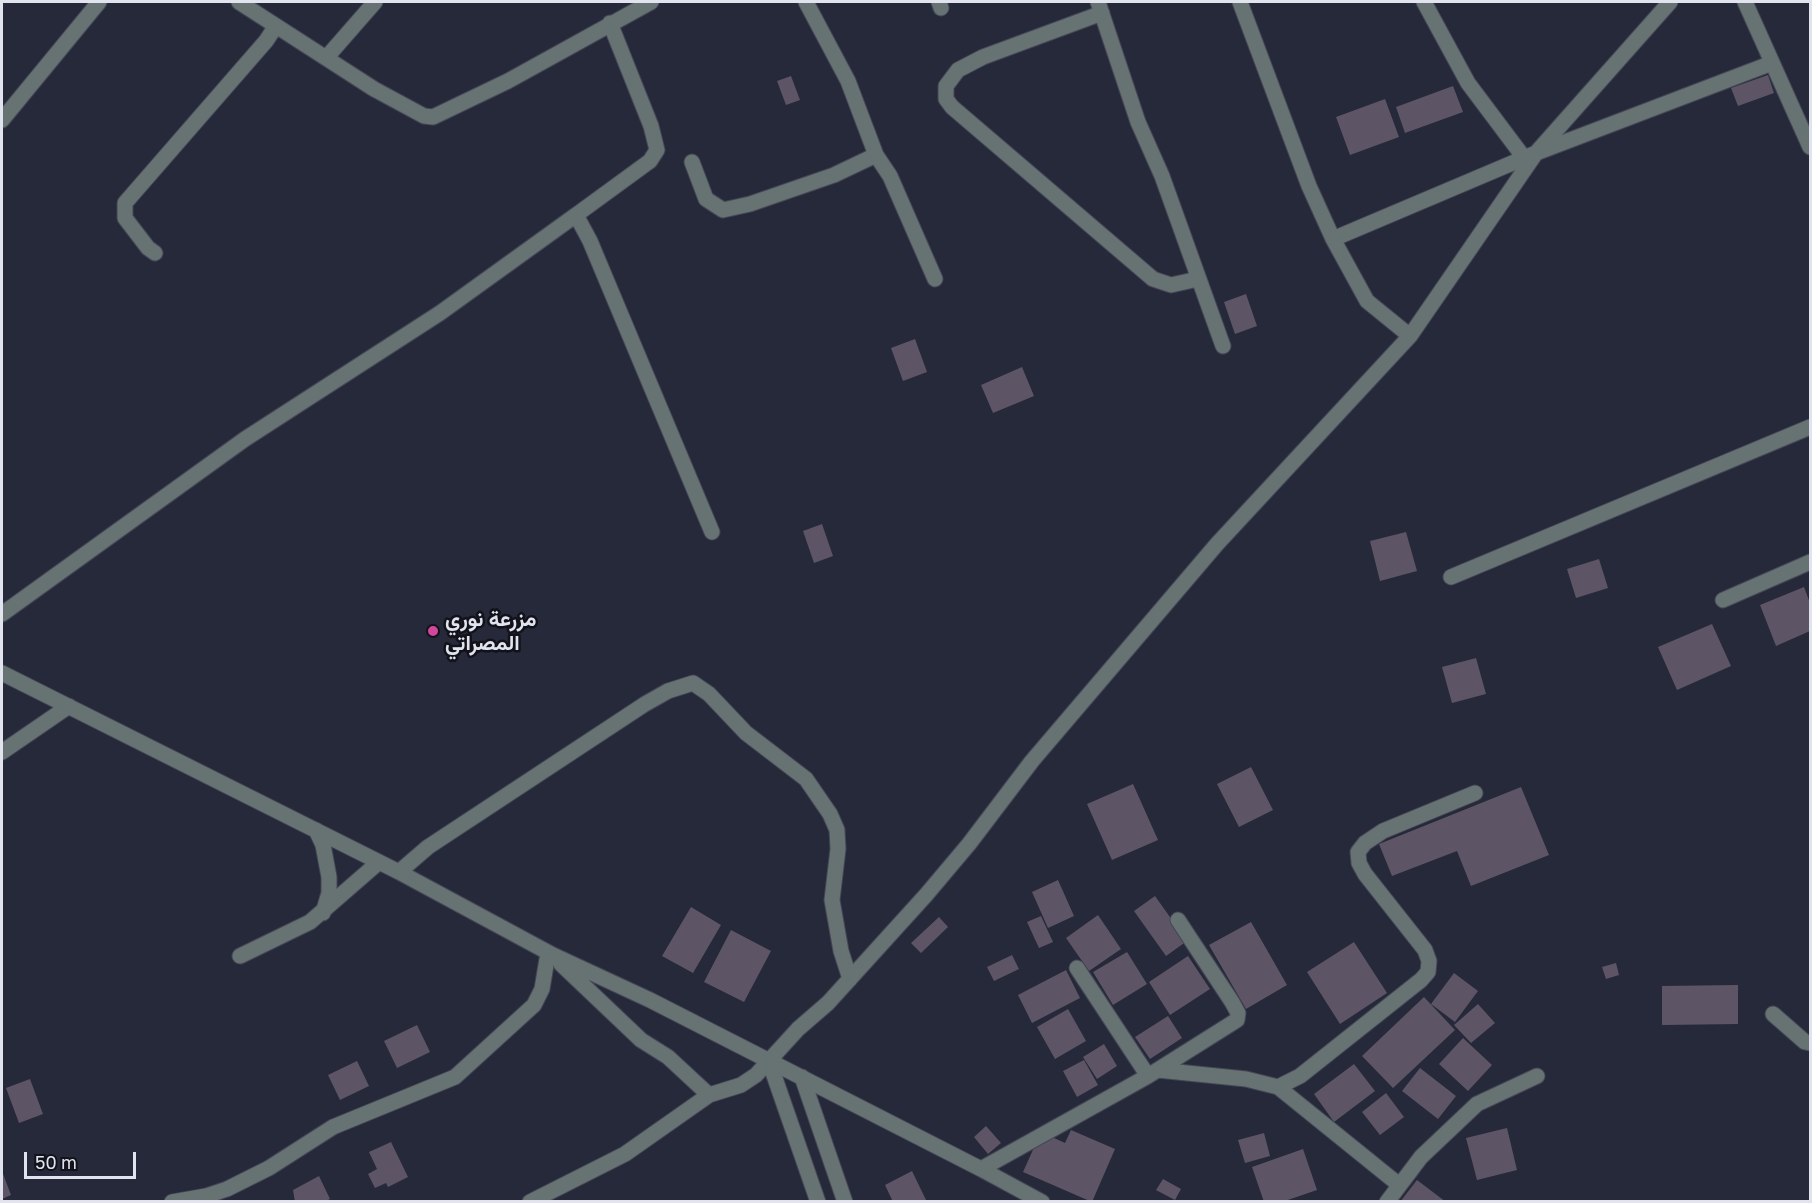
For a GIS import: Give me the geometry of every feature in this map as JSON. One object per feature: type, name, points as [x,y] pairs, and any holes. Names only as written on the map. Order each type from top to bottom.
[{"type":"street","points":[[2,120],[99,2]]},
{"type":"street","points":[[239,2],[374,89],[424,116],[433,117],[508,81],[651,2]]},
{"type":"street","points":[[326,58],[375,2]]},
{"type":"street","points":[[806,2],[848,81],[876,155],[890,176],[935,279]]},
{"type":"street","points":[[1240,2],[1301,165],[1333,239],[1367,301],[1410,336]]},
{"type":"street","points":[[1424,2],[1468,83],[1531,156]]},
{"type":"street","points":[[530,1202],[625,1154],[709,1095],[741,1085],[769,1061],[850,979],[926,895],[969,844],[1032,760],[1217,544],[1410,336],[1531,156],[1670,2]]},
{"type":"street","points":[[1745,2],[1810,147]]},
{"type":"street","points":[[1198,279],[1171,285],[1154,279],[952,107],[946,99],[946,86],[958,70],[1100,7],[1138,122],[1162,177],[1223,346]]},
{"type":"street","points":[[2,614],[236,446],[440,313],[650,162],[657,150],[651,126],[610,23]]},
{"type":"street","points":[[155,253],[148,248],[125,218],[123,211],[125,203],[266,41],[276,26]]},
{"type":"street","points":[[1333,239],[1531,156],[1772,63]]},
{"type":"street","points":[[692,162],[706,199],[723,210],[750,204],[834,176],[876,155]]},
{"type":"street","points":[[576,215],[591,241],[712,532]]},
{"type":"street","points":[[1450,577],[1810,427]]},
{"type":"street","points":[[1723,600],[1810,562]]},
{"type":"street","points":[[2,673],[399,872],[550,954],[650,1000],[1042,1202]]},
{"type":"street","points":[[399,872],[428,847],[645,704],[668,690],[693,683],[709,694],[746,733],[806,779],[830,814],[837,830],[838,849],[832,900],[841,951],[850,979]]},
{"type":"street","points":[[2,752],[69,706]]},
{"type":"street","points":[[1278,1087],[1300,1076],[1428,972],[1429,961],[1425,950],[1365,874],[1359,863],[1358,852],[1365,843],[1383,831],[1475,793]]},
{"type":"street","points":[[316,830],[323,845],[329,877],[329,893],[323,913]]},
{"type":"street","points":[[240,956],[296,930],[323,913],[379,862]]},
{"type":"street","points":[[981,1169],[1153,1072],[1237,1020],[1238,1013],[1178,920]]},
{"type":"street","points":[[550,954],[641,1040],[668,1057],[709,1095]]},
{"type":"street","points":[[172,1202],[199,1199],[217,1193],[248,1179],[333,1127],[455,1077],[534,1005],[542,989],[550,954]]},
{"type":"street","points":[[1077,968],[1153,1072],[1246,1080],[1278,1087],[1398,1184]]},
{"type":"street","points":[[1773,1014],[1805,1042],[1810,1043]]},
{"type":"street","points":[[769,1061],[818,1202]]},
{"type":"street","points":[[1387,1202],[1398,1184],[1447,1130],[1477,1104],[1537,1076]]},
{"type":"street","points":[[802,1077],[845,1202]]},
{"type":"building","points":[[1768,75],[1774,93],[1738,106],[1731,88]]},
{"type":"building","points":[[791,76],[800,100],[786,105],[777,81]]},
{"type":"building","points":[[1453,86],[1463,112],[1405,133],[1396,107]]},
{"type":"building","points":[[1385,99],[1399,137],[1350,155],[1336,117]]},
{"type":"building","points":[[1246,294],[1257,326],[1235,334],[1224,302]]},
{"type":"building","points":[[915,339],[927,372],[903,381],[891,348]]},
{"type":"building","points":[[1022,367],[1034,396],[993,413],[981,385]]},
{"type":"building","points":[[822,524],[833,556],[814,563],[803,531]]},
{"type":"building","points":[[1406,532],[1417,571],[1380,581],[1370,541]]},
{"type":"building","points":[[1599,559],[1608,588],[1576,598],[1567,569]]},
{"type":"building","points":[[1804,587],[1810,603],[1810,631],[1776,646],[1760,605]]},
{"type":"building","points":[[1712,624],[1731,666],[1677,690],[1658,647]]},
{"type":"building","points":[[1476,658],[1486,694],[1452,703],[1442,667]]},
{"type":"building","points":[[1251,767],[1273,810],[1239,827],[1217,784]]},
{"type":"building","points":[[1133,784],[1158,840],[1112,860],[1087,804]]},
{"type":"building","points":[[1521,787],[1549,855],[1471,886],[1457,851],[1392,876],[1379,844]]},
{"type":"building","points":[[1058,880],[1074,916],[1048,928],[1032,892]]},
{"type":"building","points":[[1155,896],[1187,941],[1166,956],[1134,911]]},
{"type":"building","points":[[691,907],[721,925],[693,973],[662,956]]},
{"type":"building","points":[[1098,915],[1121,949],[1089,971],[1066,938]]},
{"type":"building","points":[[1041,916],[1053,942],[1039,948],[1027,922]]},
{"type":"building","points":[[939,917],[948,927],[921,953],[911,943]]},
{"type":"building","points":[[1251,922],[1287,985],[1246,1009],[1209,945]]},
{"type":"building","points":[[731,930],[771,951],[744,1002],[704,982]]},
{"type":"building","points":[[1354,942],[1387,993],[1340,1024],[1307,972]]},
{"type":"building","points":[[1127,952],[1147,984],[1113,1005],[1093,972]]},
{"type":"building","points":[[1012,955],[1019,969],[994,981],[987,967]]},
{"type":"building","points":[[1188,956],[1210,989],[1170,1015],[1149,982]]},
{"type":"building","points":[[1616,963],[1619,975],[1606,979],[1602,967]]},
{"type":"building","points":[[1066,970],[1080,998],[1032,1023],[1018,995]]},
{"type":"building","points":[[1454,973],[1478,991],[1455,1022],[1431,1004]]},
{"type":"building","points":[[1738,985],[1738,1024],[1662,1025],[1662,986]]},
{"type":"building","points":[[1424,997],[1455,1030],[1393,1088],[1362,1056]]},
{"type":"building","points":[[1478,1004],[1495,1023],[1471,1043],[1454,1025]]},
{"type":"building","points":[[1068,1009],[1086,1041],[1055,1059],[1037,1027]]},
{"type":"building","points":[[1168,1016],[1182,1038],[1150,1059],[1135,1037]]},
{"type":"building","points":[[417,1025],[430,1052],[397,1068],[384,1041]]},
{"type":"building","points":[[1463,1038],[1492,1065],[1468,1091],[1439,1064]]},
{"type":"building","points":[[1104,1044],[1117,1066],[1097,1079],[1083,1057]]},
{"type":"building","points":[[1084,1060],[1098,1085],[1077,1097],[1063,1071]]},
{"type":"building","points":[[357,1061],[369,1086],[340,1100],[328,1075]]},
{"type":"building","points":[[1354,1064],[1375,1091],[1334,1122],[1314,1094]]},
{"type":"building","points":[[1420,1068],[1456,1096],[1438,1119],[1402,1091]]},
{"type":"building","points":[[30,1079],[43,1114],[19,1123],[6,1088]]},
{"type":"building","points":[[1386,1093],[1404,1117],[1380,1135],[1362,1112]]},
{"type":"building","points":[[986,1126],[1001,1143],[988,1154],[974,1137]]},
{"type":"building","points":[[1507,1128],[1517,1170],[1477,1180],[1466,1138]]},
{"type":"building","points":[[1071,1130],[1115,1149],[1092,1202],[1023,1172],[1041,1132],[1065,1143]]},
{"type":"building","points":[[1264,1133],[1270,1156],[1245,1163],[1238,1140]]},
{"type":"building","points":[[391,1142],[408,1177],[388,1187],[386,1183],[375,1188],[368,1174],[377,1169],[369,1152]]},
{"type":"building","points":[[1303,1149],[1317,1190],[1282,1202],[1264,1202],[1252,1167]]},
{"type":"building","points":[[2,1171],[11,1195],[2,1199]]},
{"type":"building","points":[[912,1171],[927,1202],[893,1202],[885,1185]]},
{"type":"building","points":[[319,1176],[330,1199],[324,1202],[295,1202],[293,1190]]},
{"type":"building","points":[[1163,1179],[1181,1189],[1175,1200],[1156,1190]]},
{"type":"building","points":[[1417,1180],[1446,1202],[1400,1202]]},
{"type":"place","name":"مزرعة نوري المصراتي","points":[[433,631]]}]
